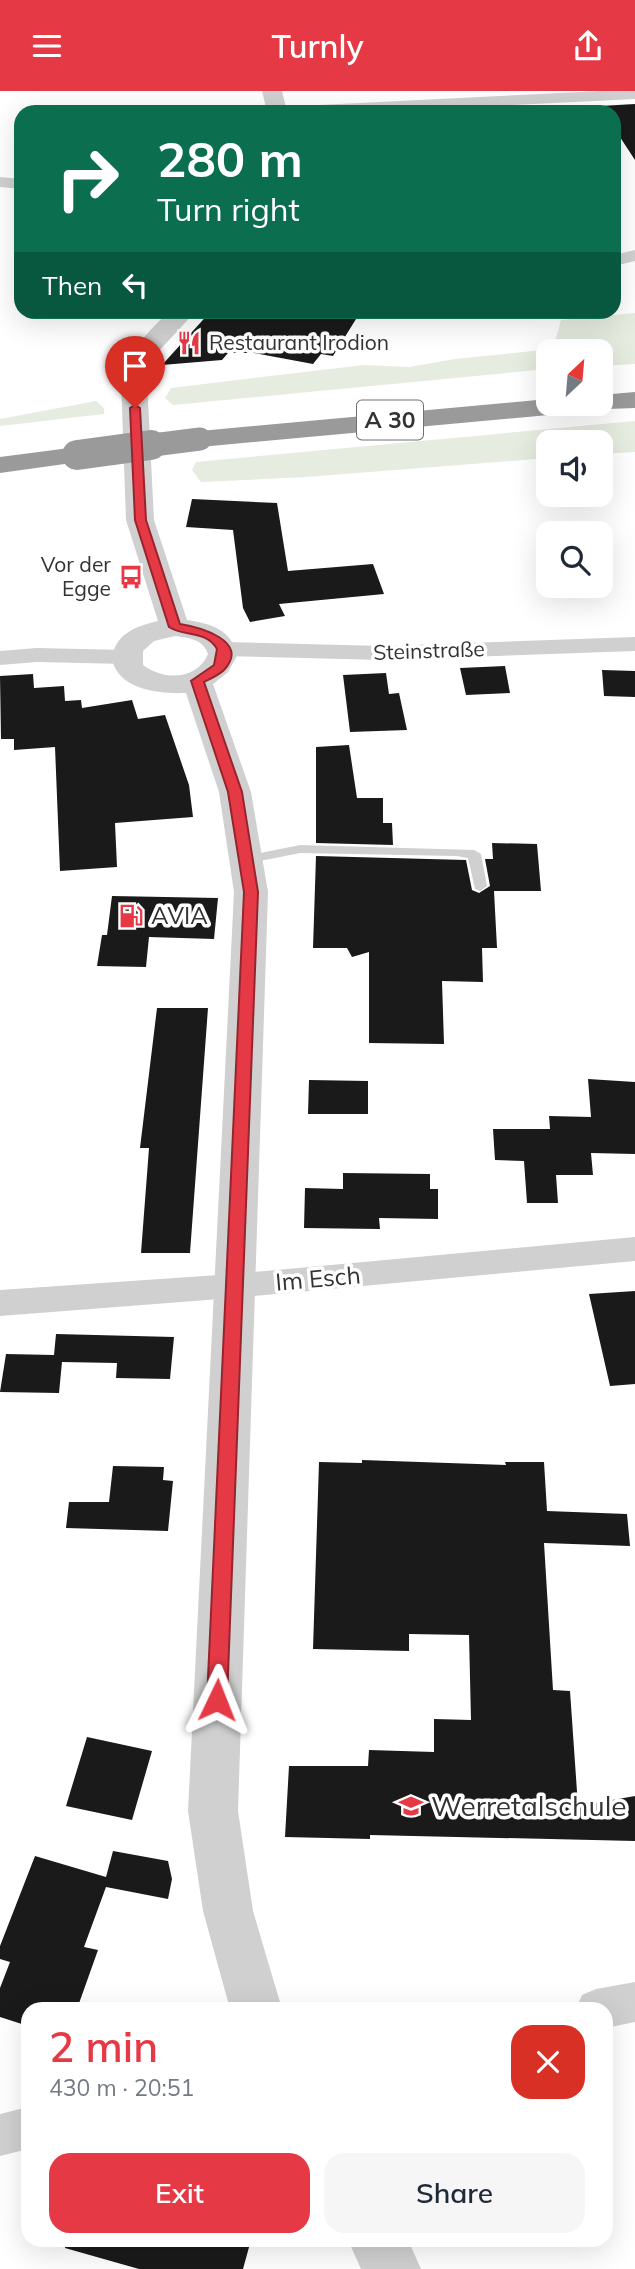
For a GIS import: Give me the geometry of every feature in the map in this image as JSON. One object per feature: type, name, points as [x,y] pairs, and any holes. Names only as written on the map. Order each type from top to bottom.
[{"type":"highway","points":[[613,382],[635,381]]},
{"type":"highway","name":"A 30","points":[[0,445],[75,445],[536,388]]},
{"type":"highway","points":[[613,402],[635,400]]},
{"type":"highway","name":"A 30","points":[[198,430],[536,407]]},
{"type":"highway","name":"A 30","points":[[0,465],[75,445]]},
{"type":"street","points":[[390,105],[549,95],[635,94]]},
{"type":"street","points":[[175,627],[140,520],[134,380],[136,366],[144,352],[176,319]]},
{"type":"street","points":[[175,627],[201,631],[219,642],[223,649],[224,659],[219,667],[197,681],[181,684],[149,681],[136,675],[128,667],[126,657],[128,648],[146,633],[175,627]]},
{"type":"street","name":"Steinstraße","points":[[223,649],[383,653],[635,643]]},
{"type":"street","points":[[0,658],[37,655],[126,657]]},
{"type":"street","points":[[197,681],[235,792],[251,892],[213,1811],[221,1880],[242,1971],[253,2002]]},
{"type":"street","name":"Im Esch","points":[[0,1303],[233,1286],[635,1249]]},
{"type":"street","points":[[613,2006],[635,2002]]},
{"type":"street","points":[[0,2135],[21,2130]]},
{"type":"street","points":[[380,2247],[393,2269]]},
{"type":"lane","points":[[246,860],[300,849],[456,852],[474,854],[480,886]]},
{"type":"shaded area","points":[[635,313],[635,364],[613,365],[613,339],[556,339],[561,320],[621,319],[621,314]]},
{"type":"shaded area","points":[[536,351],[536,370],[173,405],[165,398],[171,388],[364,365],[409,367]]},
{"type":"shaded area","points":[[96,401],[104,408],[104,414],[0,426],[0,419]]},
{"type":"shaded area","points":[[635,421],[635,452],[613,453],[613,430],[539,430]]},
{"type":"shaded area","points":[[536,430],[536,459],[306,477],[201,482],[192,470],[196,462]]},
{"type":"building","points":[[635,104],[635,160],[621,139],[621,105],[618,105]]},
{"type":"building","points":[[204,319],[356,319],[333,356],[321,354],[313,364],[254,353],[228,353],[222,360],[162,365]]},
{"type":"building","points":[[192,499],[277,503],[288,571],[373,564],[384,594],[279,604],[285,616],[250,622],[243,608],[233,530],[186,527]]},
{"type":"building","points":[[505,666],[510,693],[466,695],[460,668]]},
{"type":"building","points":[[602,670],[635,671],[635,697],[604,696]]},
{"type":"building","points":[[386,673],[389,694],[399,693],[407,730],[350,732],[343,675]]},
{"type":"building","points":[[33,674],[34,688],[64,686],[65,701],[81,700],[82,708],[132,700],[138,719],[165,715],[189,785],[193,817],[115,823],[117,867],[60,871],[55,747],[14,750],[14,739],[1,739],[0,676]]},
{"type":"building","points":[[349,745],[357,798],[383,798],[383,823],[392,823],[393,845],[316,843],[316,747]]},
{"type":"building","points":[[492,843],[537,844],[541,891],[494,891],[497,948],[482,948],[483,982],[442,981],[444,1044],[369,1043],[369,952],[352,957],[347,948],[313,948],[316,856],[466,860],[472,890],[479,893],[490,886],[485,859],[493,859]]},
{"type":"building","points":[[112,896],[218,898],[214,939],[149,937],[146,967],[97,966],[102,935],[107,935]]},
{"type":"building","points":[[157,1008],[208,1008],[190,1253],[141,1253],[149,1148],[140,1148]]},
{"type":"building","points":[[588,1079],[635,1082],[635,1154],[591,1153],[593,1175],[556,1175],[558,1203],[527,1203],[524,1161],[495,1160],[493,1129],[550,1129],[549,1116],[591,1117]]},
{"type":"building","points":[[309,1080],[368,1081],[368,1114],[308,1114]]},
{"type":"building","points":[[343,1173],[430,1174],[430,1189],[438,1189],[438,1219],[379,1218],[380,1229],[304,1228],[305,1188],[343,1189]]},
{"type":"building","points":[[635,1291],[635,1384],[610,1386],[589,1294]]},
{"type":"building","points":[[56,1334],[174,1337],[170,1379],[116,1378],[117,1363],[62,1362],[59,1393],[0,1392],[6,1354],[54,1355]]},
{"type":"building","points":[[362,1460],[506,1465],[505,1462],[544,1462],[547,1511],[627,1514],[630,1546],[544,1543],[553,1690],[570,1691],[578,1806],[635,1796],[635,1841],[370,1835],[370,1839],[285,1837],[289,1766],[368,1766],[369,1750],[434,1752],[434,1719],[471,1720],[469,1635],[409,1634],[409,1651],[313,1649],[319,1462],[362,1463]]},
{"type":"building","points":[[113,1466],[164,1467],[163,1480],[173,1481],[168,1531],[66,1528],[69,1502],[109,1502]]},
{"type":"building","points":[[87,1737],[152,1751],[132,1820],[66,1806]]},
{"type":"building","points":[[113,1851],[168,1861],[172,1879],[168,1899],[106,1887],[84,1947],[98,1950],[79,2002],[21,2002],[21,2024],[0,2017],[0,1988],[10,1962],[0,1959],[0,1946],[35,1856],[106,1877]]},
{"type":"building","points":[[249,2247],[243,2269],[139,2269],[65,2248]]},
{"type":"place","name":"Restaurant Irodion","points":[[189,343]]},
{"type":"place","name":"Vor der Egge","points":[[131,577]]},
{"type":"place","name":"AVIA","points":[[131,916]]},
{"type":"place","name":"Werretalschule","points":[[411,1806]]},
{"type":"route","points":[[135,408],[140,520],[175,627],[201,631],[219,642],[223,649],[224,659],[219,667],[197,681],[235,792],[251,892],[217,1700]]}]
